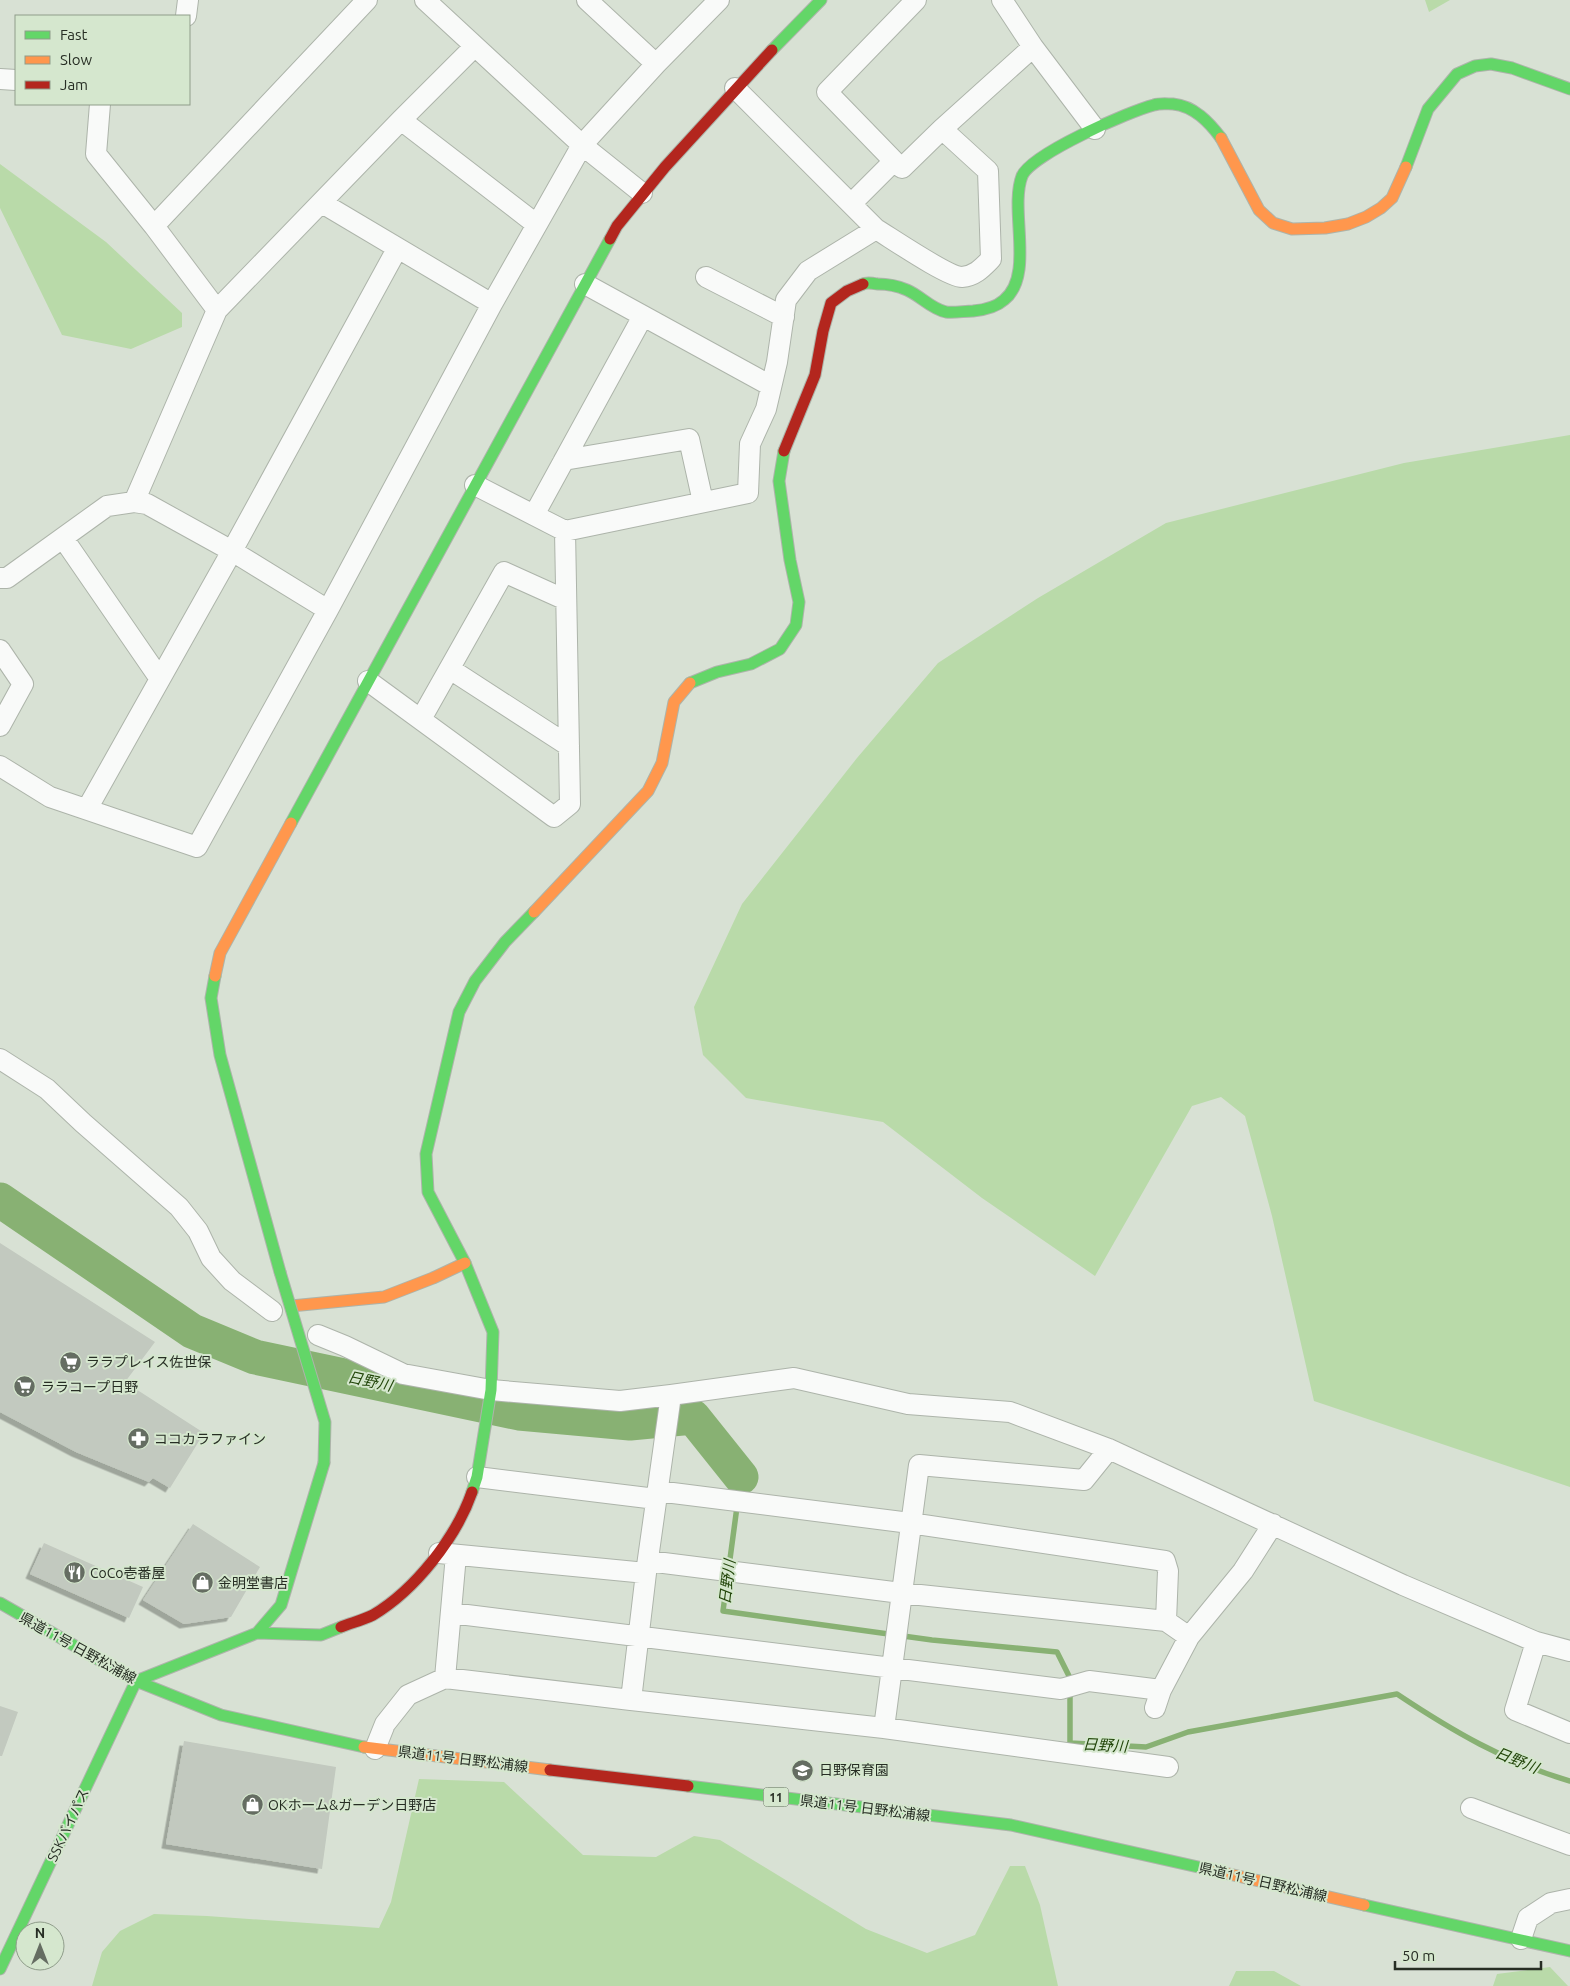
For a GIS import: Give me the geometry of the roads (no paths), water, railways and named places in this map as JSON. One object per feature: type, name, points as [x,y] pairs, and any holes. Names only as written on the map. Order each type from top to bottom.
[{"type":"street","points":[[186,15],[188,0]]},
{"type":"street","points":[[154,226],[367,0]]},
{"type":"street","points":[[424,0],[582,146],[642,193]]},
{"type":"street","points":[[587,0],[656,64]]},
{"type":"street","points":[[0,766],[50,797],[87,808],[197,848],[328,610],[492,304],[582,146],[656,64],[718,0]]},
{"type":"street","points":[[257,1633],[281,1605],[324,1463],[325,1422],[281,1309],[280,1272],[220,1054],[212,998],[220,953],[617,226],[642,193],[735,88],[821,0]]},
{"type":"street","points":[[916,0],[827,92],[902,168],[942,129],[1033,47]]},
{"type":"street","points":[[1002,0],[1033,47],[1095,129]]},
{"type":"street","points":[[134,502],[217,310],[474,47]]},
{"type":"street","points":[[445,1678],[451,1613],[448,1554],[477,1476],[491,1390],[493,1332],[465,1263],[428,1192],[426,1154],[459,1012],[475,981],[505,942],[648,791],[662,762],[674,702],[691,682],[716,672],[752,664],[780,649],[796,625],[799,602],[790,560],[779,481],[784,452],[815,375],[823,332],[831,303],[847,291],[866,283],[888,284],[908,290],[931,306],[947,312],[986,310],[1005,300],[1015,286],[1020,265],[1018,193],[1023,174],[1035,163],[1066,142],[1137,110],[1157,104],[1175,104],[1193,111],[1207,120],[1224,141],[1260,210],[1273,223],[1292,229],[1325,228],[1348,224],[1366,217],[1381,208],[1392,198],[1400,184],[1428,109],[1457,74],[1474,66],[1491,64],[1512,68],[1570,89]]},
{"type":"street","points":[[0,78],[15,80]]},
{"type":"street","points":[[735,88],[876,229],[942,269],[960,277],[976,274],[991,259],[988,171],[942,129]]},
{"type":"street","points":[[100,105],[96,154],[154,226],[217,310]]},
{"type":"street","points":[[401,120],[536,224]]},
{"type":"street","points":[[852,204],[894,161]]},
{"type":"street","points":[[322,203],[492,304]]},
{"type":"street","points":[[475,485],[565,531],[748,493],[750,444],[766,409],[777,362],[786,300],[808,270],[876,229]]},
{"type":"street","points":[[87,808],[232,551],[397,249]]},
{"type":"street","points":[[718,277],[784,317]]},
{"type":"street","points":[[586,284],[771,386]]},
{"type":"street","points":[[534,515],[643,316]]},
{"type":"street","points":[[564,460],[689,439],[704,502]]},
{"type":"street","points":[[0,578],[7,578],[106,506],[134,502],[147,504],[232,551],[328,610]]},
{"type":"street","points":[[368,680],[554,817],[570,804],[565,531]]},
{"type":"street","points":[[63,538],[160,679]]},
{"type":"street","points":[[421,719],[504,572],[566,600]]},
{"type":"street","points":[[0,650],[23,684],[0,726]]},
{"type":"street","points":[[450,668],[569,746]]},
{"type":"street","points":[[0,1059],[47,1089],[179,1207],[198,1232],[212,1258],[232,1281],[281,1309],[384,1297],[465,1263]]},
{"type":"street","points":[[318,1335],[402,1374],[491,1390],[620,1401],[671,1396],[794,1378],[908,1404],[1010,1412],[1109,1449],[1403,1585],[1536,1642],[1570,1651]]},
{"type":"street","points":[[631,1700],[671,1396]]},
{"type":"street","points":[[884,1728],[918,1465],[1084,1480],[1109,1449]]},
{"type":"street","points":[[477,1476],[910,1523],[1165,1561],[1168,1570],[1166,1621]]},
{"type":"street","points":[[451,1613],[1061,1689],[1089,1681],[1158,1699],[1189,1637],[1243,1571],[1273,1524]]},
{"type":"street","points":[[136,1681],[257,1633],[321,1635],[372,1615],[403,1593],[448,1554],[647,1567],[1166,1621],[1189,1637]]},
{"type":"street","name":"県道11号 日野松浦線","points":[[0,1603],[136,1681],[221,1715],[354,1746],[1011,1825],[1570,1951]]},
{"type":"street","points":[[1536,1642],[1515,1710],[1570,1733]]},
{"type":"street","points":[[375,1749],[385,1724],[408,1695],[445,1678],[884,1728],[1168,1767]]},
{"type":"street","name":"SSKバイパス","points":[[0,1969],[136,1681]]},
{"type":"street","points":[[1471,1808],[1570,1844]]},
{"type":"street","points":[[1521,1939],[1528,1918],[1551,1903],[1570,1899]]},
{"type":"waterway","name":"日野川","points":[[0,1200],[192,1331],[255,1357],[519,1413],[630,1423],[693,1417],[741,1477]]},
{"type":"waterway","name":"日野川","points":[[741,1477],[723,1611],[932,1640],[1057,1652],[1070,1678],[1070,1743],[1146,1747],[1188,1732],[1397,1694],[1480,1744],[1524,1765],[1570,1781]]},
{"type":"place","name":"ララプレイス佐世保","points":[[70,1362]]},
{"type":"place","name":"ララコープ日野","points":[[25,1387]]},
{"type":"place","name":"ココカラファイン","points":[[138,1439]]},
{"type":"place","name":"CoCo壱番屋","points":[[74,1573]]},
{"type":"place","name":"金明堂書店","points":[[202,1583]]},
{"type":"place","name":"日野保育園","points":[[803,1770]]},
{"type":"place","name":"OKホーム&ガーデン日野店","points":[[252,1805]]}]
